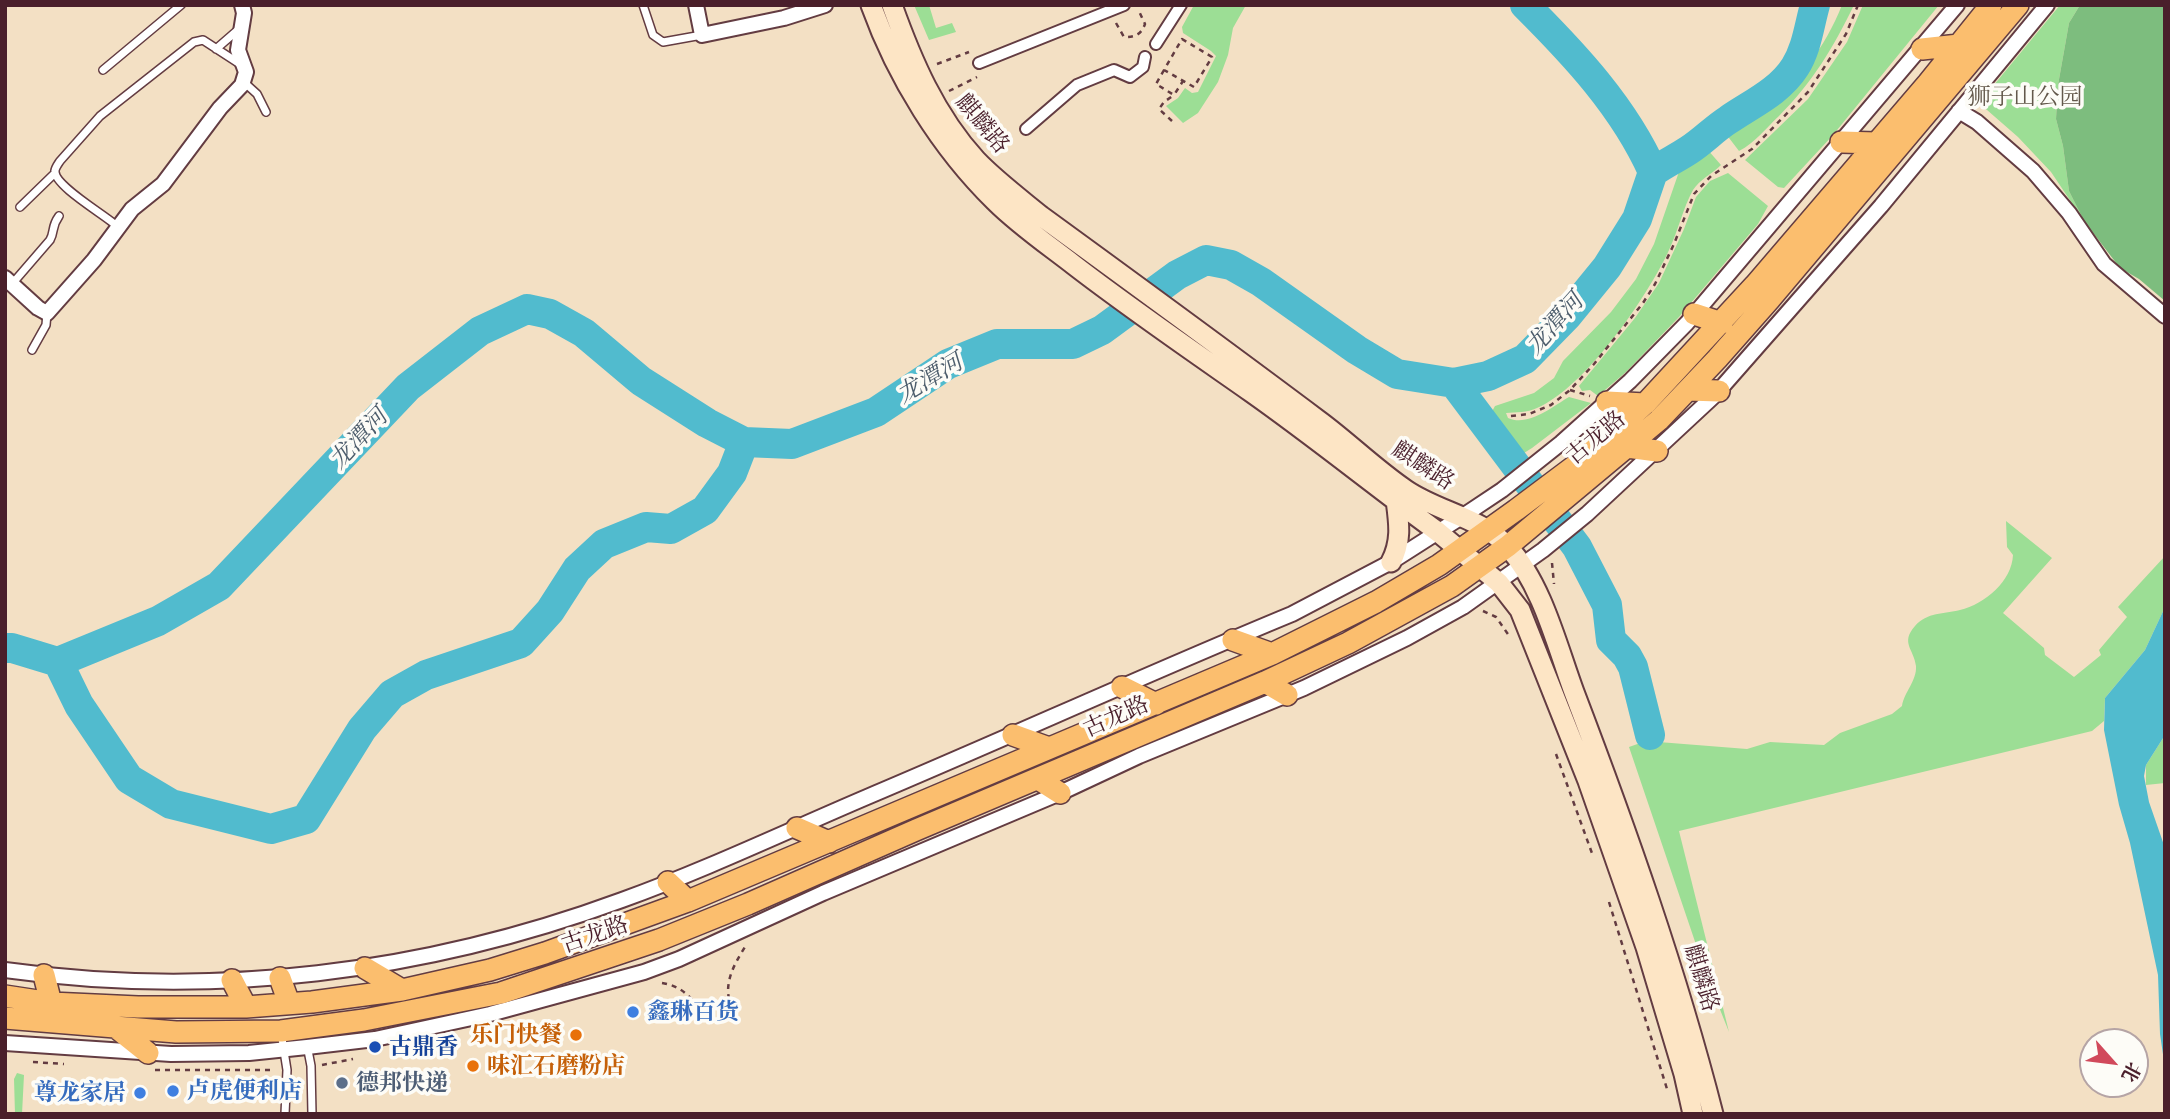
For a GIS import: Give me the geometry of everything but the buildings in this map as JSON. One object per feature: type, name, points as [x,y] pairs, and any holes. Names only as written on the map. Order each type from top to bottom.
[{"type":"main road","name":"麒麟路","points":[[871,5],[880,30],[912,92],[945,144],[1012,218],[1178,342],[1264,401],[1461,549],[1499,583],[1520,610],[1588,781],[1646,947],[1684,1074],[1693,1114]]},
{"type":"main road","name":"麒麟路","points":[[892,5],[919,74],[935,106],[976,160],[1041,216],[1337,434],[1403,488],[1439,509],[1463,516],[1508,546],[1539,597],[1636,857],[1667,951],[1713,1114]]},
{"type":"main road","name":"古龙路","points":[[5,1018],[282,1040],[306,1038],[364,1020],[479,998],[556,976],[659,940],[748,904],[1265,681],[1385,624],[1452,586],[1543,517],[1576,465],[1645,404],[1722,323],[1991,5]]},
{"type":"main road","name":"古龙路","points":[[5,996],[51,1003],[178,1008],[246,1007],[312,1002],[402,990],[474,975],[688,901],[1272,654],[1376,602],[1461,549],[1516,510],[1557,492],[1627,447],[1688,390],[1770,299],[2018,5]]},
{"type":"main road","points":[[1922,49],[1959,45]]},
{"type":"main road","points":[[1841,142],[1876,143]]},
{"type":"main road","points":[[1694,314],[1722,323]]},
{"type":"main road","points":[[1688,390],[1719,391]]},
{"type":"main road","points":[[1599,399],[1645,404]]},
{"type":"main road","points":[[1627,447],[1657,450]]},
{"type":"main road","points":[[1391,562],[1399,542],[1400,526],[1396,500]]},
{"type":"main road","points":[[1233,640],[1272,654]]},
{"type":"main road","points":[[1265,681],[1287,695]]},
{"type":"main road","points":[[1122,687],[1156,704]]},
{"type":"main road","points":[[1013,735],[1049,748]]},
{"type":"main road","points":[[1038,779],[1060,793]]},
{"type":"main road","points":[[797,828],[830,842]]},
{"type":"main road","points":[[668,882],[688,901]]},
{"type":"main road","points":[[365,968],[402,990]]},
{"type":"main road","points":[[44,975],[51,1003]]},
{"type":"main road","points":[[280,978],[289,1003]]},
{"type":"main road","points":[[232,980],[246,1007]]},
{"type":"main road","points":[[118,1029],[148,1053]]},
{"type":"street","points":[[9,281],[47,313],[132,209],[163,184],[206,126],[242,85],[246,72],[238,50],[244,13],[242,5]]},
{"type":"street","points":[[696,5],[702,35],[773,21],[825,5]]},
{"type":"street","points":[[979,63],[1124,5]]},
{"type":"street","points":[[1156,44],[1181,5]]},
{"type":"street","points":[[5,970],[131,982],[280,978],[399,962],[516,935],[668,882],[1292,614],[1391,562],[1502,490],[1539,460],[1599,399],[1630,381],[1694,314],[1957,5]]},
{"type":"street","points":[[306,1038],[374,1040],[490,1014],[644,972],[679,959],[823,893],[1287,695],[1407,638],[1463,607],[1560,536],[1719,391],[1881,205],[2047,5]]},
{"type":"street","points":[[1026,129],[1077,85],[1114,70],[1130,77],[1143,67],[1145,57]]},
{"type":"street","points":[[1959,111],[1977,122],[2034,171],[2069,213],[2104,264],[2165,316]]},
{"type":"street","points":[[5,1044],[148,1053],[249,1053],[282,1040]]},
{"type":"lane","points":[[103,70],[181,5]]},
{"type":"lane","points":[[643,5],[653,35],[663,42],[702,35]]},
{"type":"lane","points":[[216,49],[241,28]]},
{"type":"lane","points":[[20,206],[54,174],[60,161],[100,116],[194,42],[203,40],[244,67]]},
{"type":"lane","points":[[242,85],[246,84],[253,90],[266,111]]},
{"type":"lane","points":[[54,174],[85,204],[118,227]]},
{"type":"lane","points":[[9,281],[50,240],[53,235],[52,226],[60,216]]},
{"type":"lane","points":[[32,350],[46,325],[47,313]]},
{"type":"lane","points":[[306,1038],[311,1066],[312,1114]]},
{"type":"lane","points":[[282,1040],[287,1070],[285,1114]]},
{"type":"path","points":[[1108,12],[1124,37],[1133,37],[1142,32],[1145,24],[1136,5]]},
{"type":"path","points":[[1511,416],[1544,409],[1570,390],[1612,343],[1655,284],[1694,194],[1711,176],[1752,149],[1808,92],[1840,44],[1858,5]]},
{"type":"path","points":[[1164,70],[1194,87],[1212,57],[1182,39],[1164,70],[1156,84],[1174,95]]},
{"type":"path","points":[[936,65],[968,52],[975,54],[981,72],[977,78],[949,91]]},
{"type":"path","points":[[931,58],[940,74]]},
{"type":"path","points":[[1172,121],[1159,109],[1174,95],[1183,81]]},
{"type":"path","points":[[945,82],[953,99]]},
{"type":"path","points":[[997,157],[989,148],[1026,129]]},
{"type":"path","points":[[1570,390],[1599,399]]},
{"type":"path","points":[[1479,609],[1502,623],[1515,648]]},
{"type":"path","points":[[1553,746],[1594,858]]},
{"type":"path","points":[[1606,892],[1668,1092]]},
{"type":"path","points":[[729,999],[729,979],[749,943]]},
{"type":"green space","points":[[914,5],[929,5],[936,28],[952,23],[956,32],[929,40]]},
{"type":"green space","points":[[1194,5],[1246,5],[1233,28],[1228,55],[1218,82],[1198,113],[1183,123],[1166,106],[1178,98],[1185,88],[1192,93],[1198,92],[1216,56],[1183,33],[1182,27]]},
{"type":"green space","points":[[1842,5],[1854,5],[1812,77],[1779,116],[1755,140],[1739,151],[1726,134],[1762,111],[1799,76],[1819,50]]},
{"type":"green space","points":[[1863,5],[1939,5],[1833,135],[1784,188],[1778,187],[1745,160],[1808,99],[1847,42]]},
{"type":"green space","name":"狮子山公园","points":[[2060,5],[2080,5],[2069,23],[2058,85],[2056,119],[2069,191],[2084,221],[2051,172],[2018,137],[1979,103]]},
{"type":"green space","points":[[2080,5],[2165,5],[2165,301],[2139,279],[2120,268],[2084,221],[2069,191],[2056,119],[2058,85],[2069,23]]},
{"type":"green space","points":[[1701,148],[1707,149],[1721,165],[1693,190],[1669,250],[1631,315],[1594,361],[1556,397],[1533,410],[1506,413],[1508,418],[1524,420],[1540,415],[1569,397],[1591,403],[1532,448],[1524,453],[1519,451],[1490,415],[1495,406],[1534,393],[1554,378],[1563,361],[1611,312],[1636,279],[1654,244],[1682,163]]},
{"type":"green space","points":[[1728,173],[1768,206],[1758,224],[1679,317],[1626,372],[1598,396],[1590,390],[1582,391],[1579,386],[1635,318],[1659,283],[1696,197],[1710,181]]},
{"type":"green space","points":[[2006,521],[2052,558],[2003,613],[2044,648],[2045,655],[2074,677],[2101,655],[2099,650],[2127,617],[2118,607],[2165,556],[2165,607],[2145,650],[2105,698],[2104,721],[2092,731],[1679,831],[1729,1032],[1707,977],[1629,747],[1646,741],[1747,749],[1770,742],[1824,745],[1840,733],[1892,714],[1902,706],[1915,677],[1915,660],[1908,642],[1915,626],[1930,616],[1979,603],[1996,590],[2008,574],[2013,555],[2007,547]]},
{"type":"green space","points":[[2165,735],[2165,783],[2146,785],[2146,765]]},
{"type":"green space","points":[[17,1073],[24,1075],[22,1114],[15,1114],[14,1079]]},
{"type":"water","points":[[2165,607],[2165,735],[2146,765],[2144,776],[2149,802],[2165,848],[2165,1068],[2160,1034],[2158,975],[2104,730],[2105,698],[2145,650]]},
{"type":"waterway","name":"龙潭河","points":[[5,648],[58,662],[158,621],[219,586],[408,387],[480,331],[527,309],[550,314],[584,333],[641,381],[707,423],[744,442],[792,444],[876,412],[948,364],[997,344],[1073,344],[1102,330],[1177,275],[1206,260],[1231,265],[1261,282],[1357,350],[1397,374],[1454,383],[1488,376],[1525,359],[1567,316],[1607,267],[1637,219],[1653,172],[1628,126],[1597,83],[1525,5]]},
{"type":"waterway","points":[[1653,172],[1781,84],[1795,67],[1802,52],[1815,5]]},
{"type":"waterway","points":[[1454,383],[1577,547],[1607,605],[1611,640],[1627,656],[1633,667],[1650,735]]},
{"type":"waterway","points":[[58,662],[79,705],[129,779],[171,804],[271,829],[306,819],[362,729],[392,694],[426,675],[521,643],[550,611],[577,569],[604,544],[646,527],[671,529],[705,510],[732,473],[744,442]]},
{"type":"place","name":"鑫琳百货","points":[[633,1012]]},
{"type":"place","name":"乐门快餐","points":[[576,1035]]},
{"type":"place","name":"古鼎香","points":[[375,1047]]},
{"type":"place","name":"味汇石磨粉店","points":[[473,1066]]},
{"type":"place","name":"德邦快递","points":[[342,1083]]},
{"type":"place","name":"卢虎便利店","points":[[173,1091]]},
{"type":"place","name":"尊龙家居","points":[[140,1093]]}]
